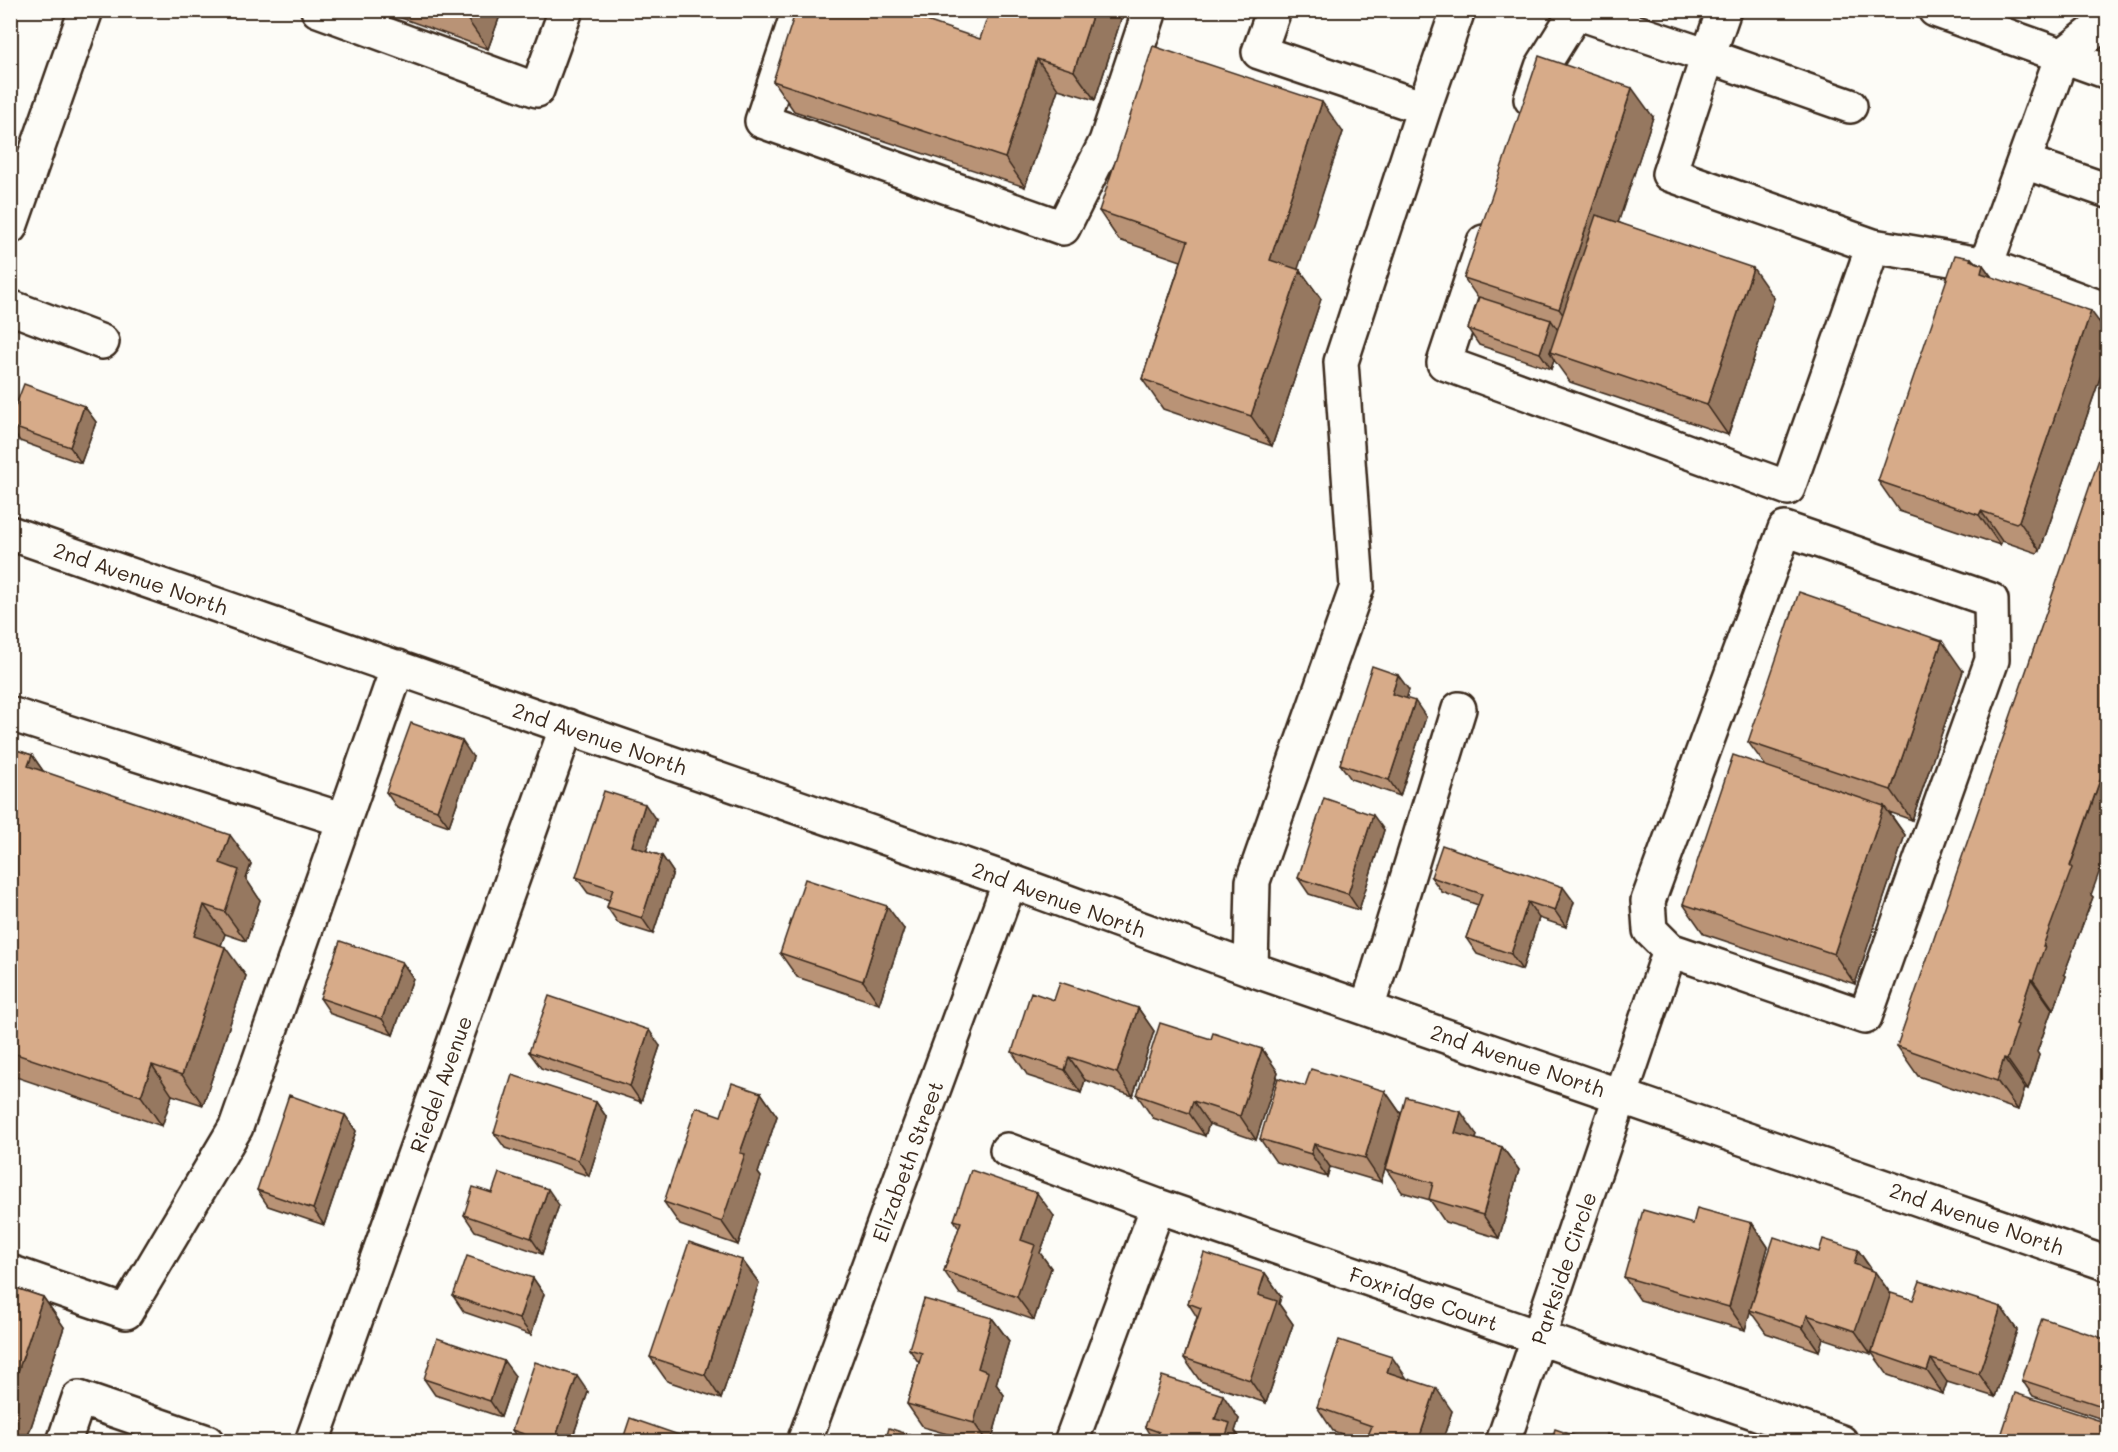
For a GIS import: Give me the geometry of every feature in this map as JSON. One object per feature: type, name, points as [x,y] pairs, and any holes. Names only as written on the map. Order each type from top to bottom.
[{"type":"street","points":[[10,227],[86,10]]},
{"type":"street","points":[[318,10],[537,90],[566,10]]},
{"type":"street","points":[[799,10],[762,121],[1063,228],[1106,142],[1150,10]]},
{"type":"street","points":[[1274,10],[1259,52],[1424,108]]},
{"type":"street","points":[[1251,969],[1253,881],[1357,587],[1341,362],[1458,10]]},
{"type":"street","points":[[1724,10],[1669,174],[1873,246],[1986,265],[2093,305]]},
{"type":"street","points":[[1935,10],[2108,72]]},
{"type":"street","points":[[1523,124],[1542,67],[1576,12],[1851,106]]},
{"type":"street","points":[[1986,265],[2062,56],[2102,25],[2108,25]]},
{"type":"street","points":[[2025,162],[2108,191]]},
{"type":"street","points":[[1493,215],[1444,363],[1788,488]]},
{"type":"street","points":[[1785,529],[1990,600],[1992,660],[1865,1017],[1670,950],[1650,930],[1648,901],[1785,529],[1788,488],[1873,246]]},
{"type":"street","points":[[10,307],[102,342]]},
{"type":"street","name":"2nd Avenue North","points":[[10,533],[1010,881],[1251,969],[1623,1095],[2108,1264]]},
{"type":"street","points":[[10,1272],[126,1312],[236,1127],[398,668]]},
{"type":"street","points":[[1367,1009],[1459,709]]},
{"type":"street","points":[[10,714],[344,820]]},
{"type":"street","name":"Riedel Avenue","points":[[312,1442],[567,726]]},
{"type":"street","name":"Elizabeth Street","points":[[804,1442],[1010,881]]},
{"type":"street","name":"Parkside Circle","points":[[1503,1442],[1623,1095],[1670,950]]},
{"type":"street","name":"Foxridge Court","points":[[1007,1150],[1158,1206],[1841,1442]]},
{"type":"street","points":[[1071,1442],[1158,1206]]},
{"type":"street","points":[[64,1442],[79,1398],[207,1442]]},
{"type":"building","points":[[443,10],[470,10],[467,19]]},
{"type":"building","points":[[796,10],[894,10],[980,39],[990,10],[1094,10],[1074,71],[1037,59],[1005,158],[773,81]]},
{"type":"building","points":[[1153,46],[1322,102],[1270,260],[1300,270],[1251,416],[1142,379],[1188,241],[1099,211]]},
{"type":"building","points":[[1539,56],[1632,88],[1559,309],[1464,278]]},
{"type":"building","points":[[1596,215],[1753,268],[1707,405],[1550,352]]},
{"type":"building","points":[[1955,255],[1971,258],[1970,260],[1983,265],[1981,273],[2091,311],[2019,521],[2016,523],[1981,511],[1979,515],[1878,481]]},
{"type":"building","points":[[1479,297],[1551,320],[1540,353],[1468,329]]},
{"type":"building","points":[[24,384],[84,406],[70,447],[10,426],[10,420]]},
{"type":"building","points":[[2108,433],[2108,757],[2070,866],[2072,868],[2043,946],[2045,946],[2033,980],[2031,979],[2007,1059],[2004,1058],[1997,1081],[1897,1046]]},
{"type":"building","points":[[1799,592],[1942,641],[1891,790],[1748,742]]},
{"type":"building","points":[[1372,666],[1398,675],[1392,694],[1415,701],[1389,780],[1340,764]]},
{"type":"building","points":[[411,723],[462,741],[437,810],[386,792]]},
{"type":"building","points":[[10,748],[32,755],[28,766],[230,835],[220,863],[239,870],[225,912],[204,905],[194,936],[225,947],[182,1075],[152,1065],[141,1096],[10,1052]]},
{"type":"building","points":[[1733,755],[1884,806],[1834,954],[1683,904]]},
{"type":"building","points":[[604,791],[645,804],[632,846],[662,856],[642,918],[607,907],[613,889],[576,877]]},
{"type":"building","points":[[1324,798],[1373,815],[1348,894],[1298,878]]},
{"type":"building","points":[[1442,845],[1563,887],[1555,911],[1528,902],[1511,954],[1466,938],[1482,894],[1431,877]]},
{"type":"building","points":[[805,879],[887,906],[863,981],[780,953]]},
{"type":"building","points":[[340,941],[402,962],[382,1019],[320,998]]},
{"type":"building","points":[[1060,982],[1138,1008],[1117,1073],[1069,1057],[1065,1070],[1012,1052],[1031,992],[1054,1000]]},
{"type":"building","points":[[549,996],[649,1030],[630,1086],[529,1052]]},
{"type":"building","points":[[1160,1023],[1211,1039],[1213,1033],[1262,1049],[1240,1116],[1193,1101],[1189,1113],[1137,1095]]},
{"type":"building","points":[[1311,1069],[1385,1091],[1365,1158],[1314,1144],[1311,1154],[1260,1139],[1278,1078],[1305,1086]]},
{"type":"building","points":[[512,1075],[596,1102],[578,1160],[494,1133]]},
{"type":"building","points":[[732,1083],[761,1093],[740,1153],[745,1154],[722,1222],[664,1202],[696,1107],[721,1116]]},
{"type":"building","points":[[289,1095],[345,1115],[313,1209],[257,1190]]},
{"type":"building","points":[[1406,1097],[1461,1112],[1455,1133],[1502,1147],[1483,1215],[1429,1199],[1433,1183],[1386,1169]]},
{"type":"building","points":[[971,1170],[1037,1193],[1021,1240],[1035,1245],[1017,1297],[944,1271],[961,1222],[954,1220]]},
{"type":"building","points":[[499,1173],[548,1189],[531,1238],[464,1215],[473,1187],[492,1193]]},
{"type":"building","points":[[1697,1208],[1752,1223],[1729,1307],[1624,1277],[1643,1210],[1693,1224]]},
{"type":"building","points":[[1774,1237],[1819,1252],[1823,1239],[1858,1250],[1854,1264],[1875,1272],[1855,1331],[1807,1315],[1803,1328],[1750,1310]]},
{"type":"building","points":[[689,1242],[742,1260],[705,1375],[650,1357]]},
{"type":"building","points":[[1204,1253],[1265,1273],[1258,1295],[1277,1301],[1250,1380],[1184,1358],[1201,1308],[1188,1303]]},
{"type":"building","points":[[467,1256],[533,1278],[519,1319],[453,1296]]},
{"type":"building","points":[[1920,1281],[2001,1307],[1979,1374],[1931,1359],[1927,1371],[1872,1352],[1891,1293],[1913,1300]]},
{"type":"building","points":[[10,1286],[43,1297],[10,1395]]},
{"type":"building","points":[[924,1299],[992,1318],[978,1368],[988,1372],[974,1423],[907,1404],[922,1353],[909,1349]]},
{"type":"building","points":[[2042,1318],[2108,1340],[2108,1408],[2022,1380]]},
{"type":"building","points":[[437,1338],[504,1361],[490,1401],[424,1379]]},
{"type":"building","points":[[1339,1340],[1392,1357],[1387,1372],[1436,1388],[1418,1442],[1377,1442],[1367,1438],[1372,1426],[1317,1407]]},
{"type":"building","points":[[535,1362],[577,1376],[554,1442],[547,1442],[512,1430]]},
{"type":"building","points":[[1162,1376],[1223,1395],[1215,1419],[1230,1423],[1224,1442],[1155,1442],[1159,1432],[1145,1427]]},
{"type":"building","points":[[2015,1393],[2107,1423],[2101,1442],[1999,1442]]},
{"type":"building","points":[[630,1418],[699,1442],[622,1442]]},
{"type":"building","points":[[889,1428],[931,1442],[885,1442]]},
{"type":"building","points":[[1555,1429],[1593,1442],[1551,1442]]},
{"type":"building","points":[[1607,1434],[1631,1442],[1604,1442]]}]
